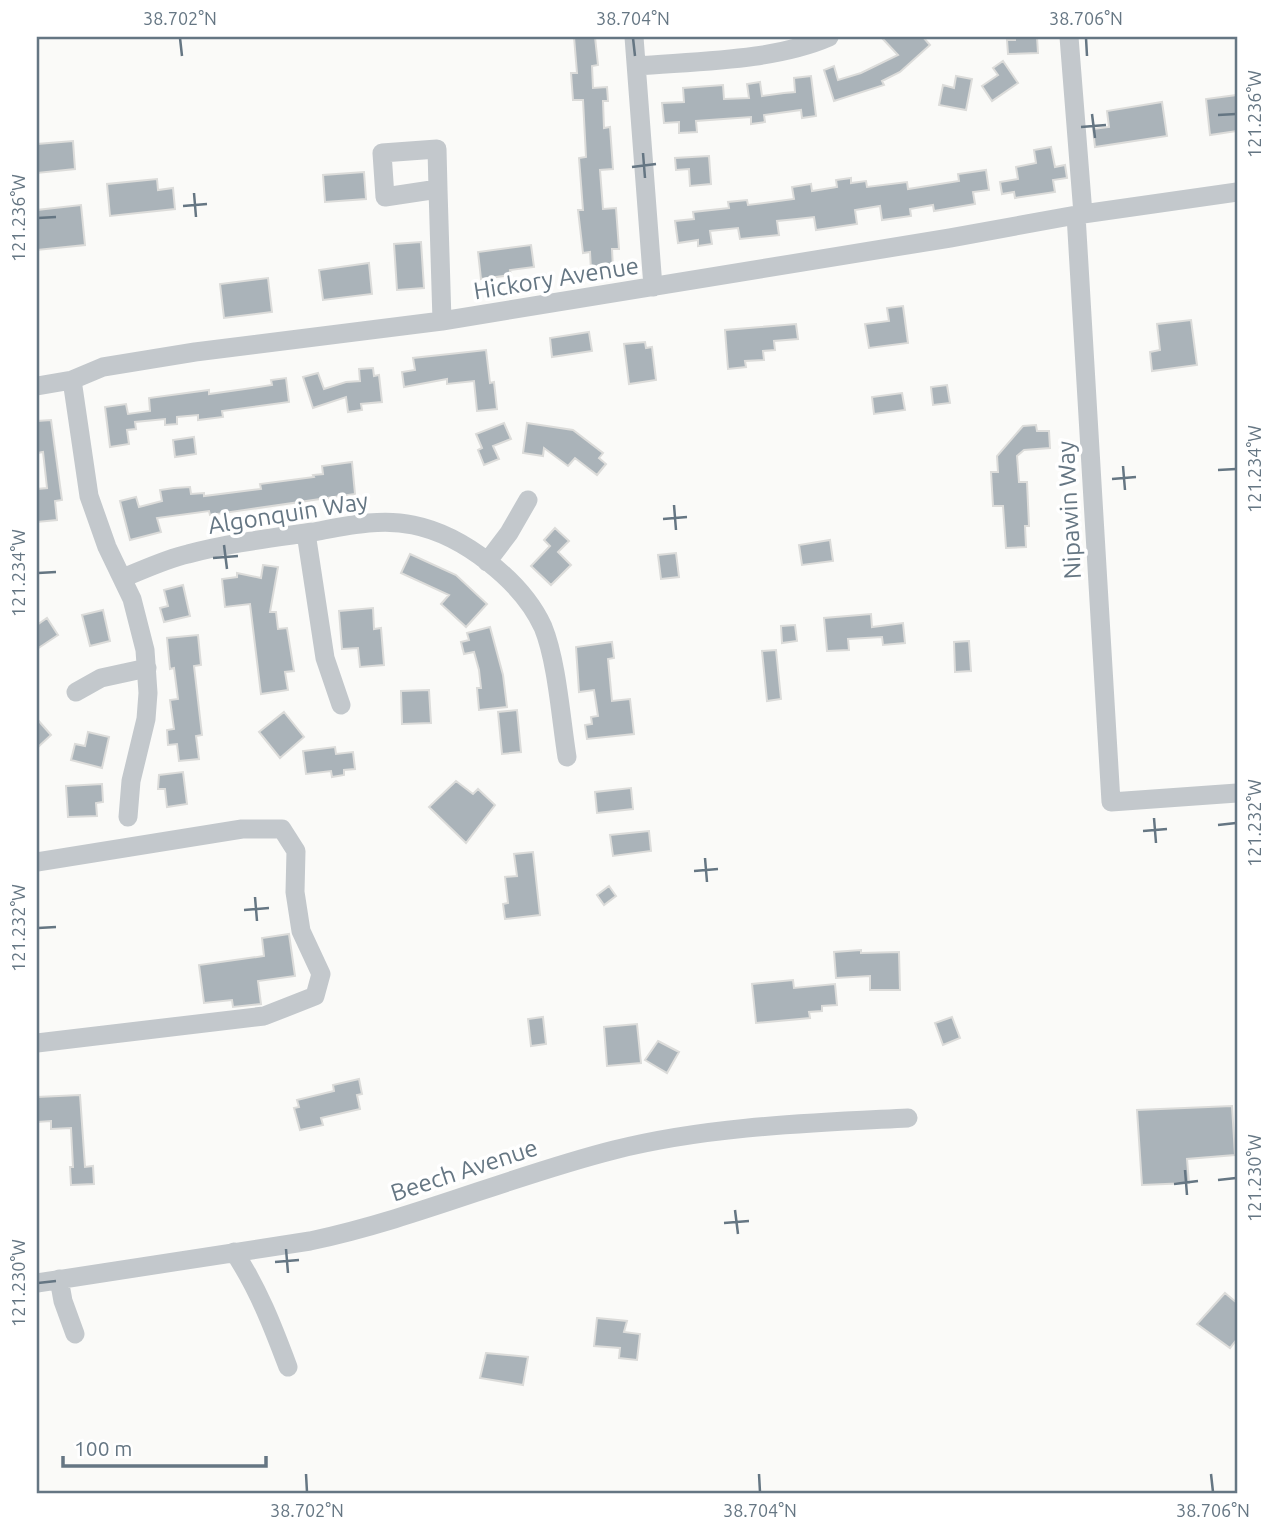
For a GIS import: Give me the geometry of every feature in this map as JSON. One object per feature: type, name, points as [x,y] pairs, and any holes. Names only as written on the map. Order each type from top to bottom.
[{"type":"street","points":[[634,37],[653,288]]},
{"type":"street","points":[[637,66],[759,55],[809,45],[829,37]]},
{"type":"street","points":[[1069,37],[1080,214]]},
{"type":"street","points":[[438,189],[442,321]]},
{"type":"street","name":"Hickory Avenue","points":[[37,386],[72,380],[103,367],[195,352],[442,321],[653,288],[1080,214],[1237,192]]},
{"type":"street","name":"Nipawin Way","points":[[1080,214],[1111,802],[1237,793]]},
{"type":"street","points":[[72,380],[89,496],[107,547],[124,578],[140,624],[148,668],[146,719],[131,781],[128,817]]},
{"type":"street","points":[[487,562],[509,533],[528,500]]},
{"type":"street","name":"Algonquin Way","points":[[124,578],[187,554],[370,523],[413,525],[454,539],[487,562],[525,598],[543,628],[550,649],[567,757]]},
{"type":"street","points":[[306,533],[325,658],[341,705]]},
{"type":"street","points":[[76,691],[101,678],[148,668]]},
{"type":"street","points":[[37,862],[242,829],[282,829],[296,850],[295,892],[301,931],[321,974],[315,996],[264,1016],[37,1042]]},
{"type":"street","name":"Beech Avenue","points":[[37,1283],[352,1231],[426,1210],[458,1196],[517,1177],[617,1149],[671,1139],[776,1126],[908,1118]]},
{"type":"street","points":[[234,1252],[247,1271],[265,1309],[288,1367]]},
{"type":"street","points":[[59,1279],[63,1301],[75,1334]]},
{"type":"building","points":[[574,37],[595,37],[598,65],[592,66],[593,88],[607,87],[608,101],[603,101],[604,128],[610,127],[613,169],[600,170],[603,209],[616,208],[619,249],[612,249],[613,269],[591,270],[590,252],[583,253],[578,210],[583,210],[579,158],[586,157],[583,100],[573,100],[571,73],[577,73]]},
{"type":"building","points":[[881,37],[923,37],[930,45],[900,72],[882,81],[884,85],[834,101],[824,70],[834,66],[838,80],[861,73],[898,55]]},
{"type":"building","points":[[1015,37],[1037,37],[1038,53],[1008,54],[1007,40],[1015,40]]},
{"type":"building","points":[[1003,61],[1018,83],[992,101],[982,86],[998,75],[993,68]]},
{"type":"building","points":[[811,76],[816,116],[802,118],[801,110],[764,115],[765,122],[751,124],[751,117],[696,121],[697,132],[679,133],[679,122],[664,123],[662,103],[684,102],[683,88],[723,85],[724,99],[749,98],[747,84],[760,82],[762,96],[795,92],[794,78]]},
{"type":"building","points":[[956,76],[972,79],[966,110],[939,105],[943,85],[954,88]]},
{"type":"building","points":[[1237,95],[1237,131],[1210,135],[1206,99]]},
{"type":"building","points":[[1162,102],[1167,136],[1095,147],[1093,129],[1109,127],[1107,111]]},
{"type":"building","points":[[73,141],[75,169],[37,173],[37,144]]},
{"type":"building","points":[[1051,147],[1055,167],[1065,165],[1067,178],[1053,180],[1055,192],[1015,198],[1014,192],[1002,194],[1000,182],[1018,179],[1016,167],[1036,163],[1034,150]]},
{"type":"building","points":[[709,156],[711,184],[690,186],[689,169],[676,170],[675,158]]},
{"type":"building","points":[[986,170],[989,190],[973,192],[975,204],[934,211],[933,205],[910,209],[911,216],[882,220],[880,206],[855,210],[857,224],[816,230],[814,217],[777,221],[779,235],[740,239],[738,228],[710,231],[712,244],[698,246],[698,240],[678,243],[675,221],[694,219],[693,212],[729,208],[728,202],[747,200],[748,205],[794,199],[792,187],[811,184],[812,191],[837,187],[836,180],[851,178],[851,183],[866,181],[867,187],[907,182],[908,189],[959,181],[958,174]]},
{"type":"building","points":[[364,172],[366,199],[325,202],[323,175]]},
{"type":"building","points":[[157,179],[158,190],[173,188],[175,209],[110,216],[107,184]]},
{"type":"building","points":[[81,205],[85,245],[37,250],[37,210]]},
{"type":"building","points":[[421,242],[424,288],[397,290],[394,244]]},
{"type":"building","points":[[531,245],[534,267],[510,270],[511,275],[481,279],[478,252]]},
{"type":"building","points":[[369,263],[372,294],[323,300],[319,270]]},
{"type":"building","points":[[268,278],[272,312],[224,318],[220,284]]},
{"type":"building","points":[[903,306],[908,343],[869,348],[865,324],[889,321],[887,308]]},
{"type":"building","points":[[1191,320],[1197,365],[1152,371],[1150,352],[1160,350],[1157,324]]},
{"type":"building","points":[[796,324],[798,339],[774,341],[775,350],[763,351],[764,360],[745,361],[746,367],[728,369],[725,330]]},
{"type":"building","points":[[589,332],[592,351],[552,357],[550,338]]},
{"type":"building","points":[[645,342],[646,348],[652,347],[656,380],[629,384],[624,344]]},
{"type":"building","points":[[486,350],[490,383],[494,382],[497,409],[477,411],[474,381],[447,384],[447,379],[404,387],[402,372],[415,370],[413,358]]},
{"type":"building","points":[[373,368],[374,376],[379,375],[382,402],[361,404],[362,410],[348,412],[346,397],[313,408],[303,377],[318,373],[324,389],[360,381],[359,369]]},
{"type":"building","points":[[286,378],[289,402],[222,411],[223,417],[198,420],[198,415],[177,417],[177,424],[165,425],[165,419],[135,422],[136,429],[127,430],[129,444],[110,447],[105,407],[126,404],[128,414],[150,411],[149,398],[209,390],[209,394],[245,389],[272,385],[271,380]]},
{"type":"building","points":[[947,385],[950,403],[933,405],[931,387]]},
{"type":"building","points":[[902,393],[905,410],[874,414],[872,397]]},
{"type":"building","points":[[51,420],[62,500],[55,501],[57,520],[37,522],[37,489],[47,488],[43,452],[37,453],[37,421]]},
{"type":"building","points":[[504,423],[511,439],[493,446],[499,459],[484,465],[478,450],[482,448],[476,434]]},
{"type":"building","points":[[527,423],[573,430],[603,453],[599,458],[606,464],[597,475],[575,458],[568,466],[544,448],[543,456],[523,453]]},
{"type":"building","points":[[1036,425],[1037,431],[1049,431],[1050,448],[1024,450],[1017,456],[1019,482],[1027,482],[1029,526],[1025,526],[1026,547],[1006,548],[1003,506],[993,506],[991,472],[998,472],[997,456],[1023,426]]},
{"type":"building","points":[[194,437],[196,454],[175,457],[173,440]]},
{"type":"building","points":[[352,462],[355,494],[210,515],[209,511],[157,518],[161,532],[130,540],[120,501],[136,497],[139,507],[162,501],[160,490],[174,488],[190,487],[191,494],[204,493],[204,496],[261,489],[260,484],[314,477],[313,475],[323,474],[322,466]]},
{"type":"building","points":[[555,528],[569,541],[558,552],[571,565],[551,585],[531,566],[550,546],[544,540]]},
{"type":"building","points":[[830,540],[833,561],[802,565],[799,545]]},
{"type":"building","points":[[676,553],[679,577],[661,579],[658,555]]},
{"type":"building","points":[[410,554],[456,575],[487,604],[466,627],[441,604],[449,595],[401,573]]},
{"type":"building","points":[[263,565],[278,567],[270,612],[276,612],[278,629],[287,628],[294,671],[285,672],[288,690],[261,694],[250,604],[225,607],[222,579],[237,577],[237,573],[261,578]]},
{"type":"building","points":[[183,585],[190,616],[164,622],[160,608],[168,606],[164,590]]},
{"type":"building","points":[[373,608],[374,629],[381,628],[384,665],[360,667],[358,648],[342,649],[339,611]]},
{"type":"building","points":[[103,610],[110,641],[90,646],[82,615]]},
{"type":"building","points":[[871,614],[872,627],[903,623],[905,643],[883,645],[882,637],[848,639],[849,650],[827,651],[824,618]]},
{"type":"building","points":[[47,618],[58,635],[37,649],[37,625]]},
{"type":"building","points":[[795,625],[797,641],[782,643],[781,626]]},
{"type":"building","points":[[490,627],[503,675],[507,707],[479,710],[479,670],[474,652],[464,654],[461,642],[469,640],[467,633]]},
{"type":"building","points":[[198,635],[201,665],[194,666],[202,735],[196,736],[199,759],[179,761],[177,744],[168,745],[167,730],[174,729],[170,700],[178,699],[174,668],[170,669],[167,638]]},
{"type":"building","points":[[969,641],[971,671],[955,672],[954,642]]},
{"type":"building","points":[[612,642],[614,658],[608,659],[612,701],[630,699],[634,734],[587,739],[585,725],[592,724],[591,717],[598,716],[594,690],[579,692],[576,647]]},
{"type":"building","points":[[776,650],[781,699],[767,701],[762,651]]},
{"type":"building","points":[[429,690],[431,723],[402,724],[401,691]]},
{"type":"building","points":[[517,710],[521,752],[502,754],[498,712]]},
{"type":"building","points":[[284,712],[304,737],[280,758],[259,732]]},
{"type":"building","points":[[37,719],[51,735],[37,748]]},
{"type":"building","points":[[88,732],[109,737],[102,768],[71,760],[75,744],[85,746]]},
{"type":"building","points":[[335,747],[336,754],[353,752],[355,769],[344,770],[344,775],[332,777],[331,771],[306,774],[303,751]]},
{"type":"building","points":[[183,772],[187,804],[167,807],[165,789],[158,789],[159,775]]},
{"type":"building","points":[[456,781],[473,794],[478,789],[495,805],[466,843],[429,807]]},
{"type":"building","points":[[102,784],[103,802],[96,803],[97,816],[68,817],[66,786]]},
{"type":"building","points":[[631,788],[633,809],[597,813],[595,792]]},
{"type":"building","points":[[649,831],[651,851],[613,856],[610,835]]},
{"type":"building","points":[[533,852],[540,915],[505,919],[503,904],[508,903],[505,877],[517,876],[514,854]]},
{"type":"building","points":[[609,886],[616,896],[604,905],[597,895]]},
{"type":"building","points":[[289,934],[295,976],[258,981],[261,1004],[233,1007],[232,1000],[204,1003],[199,965],[264,956],[262,938]]},
{"type":"building","points":[[861,950],[861,953],[899,952],[900,990],[870,990],[870,976],[836,978],[834,952]]},
{"type":"building","points":[[793,980],[794,988],[835,984],[837,1005],[822,1006],[822,1011],[809,1012],[810,1018],[756,1023],[752,984]]},
{"type":"building","points":[[543,1017],[546,1044],[531,1046],[528,1019]]},
{"type":"building","points":[[952,1017],[960,1038],[943,1045],[935,1023]]},
{"type":"building","points":[[637,1024],[641,1063],[607,1066],[604,1027]]},
{"type":"building","points":[[658,1041],[679,1052],[667,1073],[645,1060]]},
{"type":"building","points":[[359,1079],[362,1094],[357,1095],[360,1109],[321,1118],[323,1125],[300,1130],[294,1108],[299,1107],[297,1100],[334,1091],[333,1085]]},
{"type":"building","points":[[80,1095],[85,1167],[93,1166],[94,1184],[71,1185],[71,1128],[51,1129],[51,1121],[37,1122],[37,1097]]},
{"type":"building","points":[[1232,1106],[1235,1155],[1187,1159],[1189,1183],[1142,1185],[1137,1110]]},
{"type":"building","points":[[1225,1293],[1237,1303],[1237,1339],[1230,1348],[1197,1324]]},
{"type":"building","points":[[597,1318],[627,1321],[624,1332],[640,1334],[637,1360],[619,1358],[620,1348],[594,1346]]},
{"type":"building","points":[[486,1353],[528,1357],[523,1385],[480,1378]]}]
